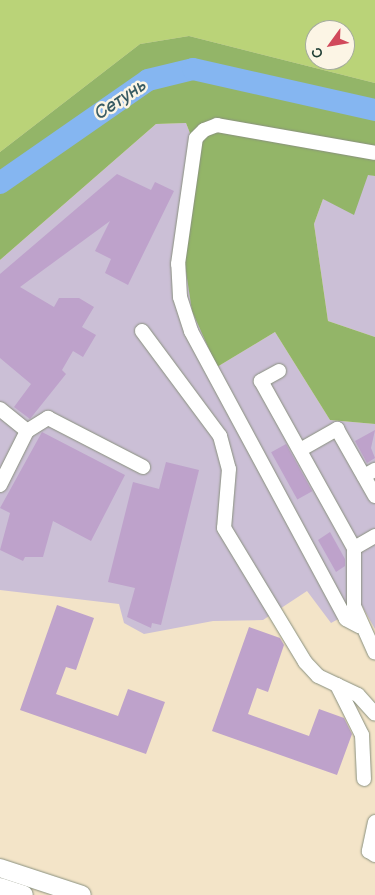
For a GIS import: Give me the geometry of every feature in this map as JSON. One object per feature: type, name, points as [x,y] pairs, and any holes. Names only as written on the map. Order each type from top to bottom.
[{"type":"main road","points":[[0,868],[82,895]]},
{"type":"main road","points":[[0,887],[24,895]]},
{"type":"street","points":[[359,626],[346,619],[191,331],[180,297],[178,264],[196,138],[204,130],[217,125],[375,154]]},
{"type":"street","points":[[142,331],[209,419],[226,452],[224,528],[305,662],[337,685],[358,695],[375,714]]},
{"type":"street","points":[[279,371],[261,381],[354,548],[354,606],[359,626],[375,653]]},
{"type":"street","points":[[0,409],[27,431]]},
{"type":"street","points":[[0,485],[27,431],[48,418],[143,467]]},
{"type":"street","points":[[300,450],[337,429],[370,473],[375,496]]},
{"type":"street","points":[[354,548],[375,536]]},
{"type":"street","points":[[337,685],[362,735],[364,779]]},
{"type":"street","points":[[375,822],[369,851],[375,855]]},
{"type":"shaded area","points":[[186,123],[199,156],[217,367],[275,332],[330,420],[375,424],[375,629],[362,606],[331,623],[307,591],[263,620],[213,621],[144,634],[124,623],[119,604],[0,590],[0,260],[156,124]]},
{"type":"shaded area","points":[[368,174],[375,176],[375,337],[328,321],[314,224],[323,199]]},
{"type":"green space","points":[[0,0],[375,0],[375,83],[324,70],[355,70],[355,20],[305,20],[305,65],[189,36],[140,44],[0,152]]},
{"type":"green space","points":[[189,36],[305,65],[305,70],[324,70],[375,83],[375,176],[368,175],[354,215],[323,199],[314,224],[328,321],[375,337],[375,424],[330,420],[275,332],[217,367],[192,311],[184,258],[199,156],[186,123],[156,124],[0,260],[0,152],[140,44]]},
{"type":"building","points":[[117,174],[151,190],[155,182],[174,191],[128,285],[105,273],[111,259],[95,251],[110,221],[20,287],[54,307],[59,298],[79,298],[94,307],[82,327],[96,335],[83,357],[73,351],[62,370],[66,374],[30,419],[14,407],[31,384],[0,358],[0,274]]},
{"type":"building","points":[[375,430],[371,448],[375,458],[367,463],[355,441]]},
{"type":"building","points":[[42,432],[125,475],[91,541],[53,521],[43,557],[25,557],[23,561],[0,550],[10,513],[0,508]]},
{"type":"building","points":[[286,444],[312,491],[297,499],[271,452]]},
{"type":"building","points":[[166,462],[199,470],[161,625],[152,623],[151,628],[127,617],[135,588],[108,582],[133,482],[159,489]]},
{"type":"building","points":[[330,532],[345,559],[345,566],[336,572],[318,540]]},
{"type":"building","points":[[57,605],[94,618],[76,670],[66,667],[56,694],[118,716],[128,689],[165,702],[146,754],[20,710]]},
{"type":"building","points":[[249,627],[280,638],[284,645],[268,692],[257,688],[248,714],[309,736],[319,709],[344,718],[352,734],[337,775],[212,731]]},
{"type":"waterway","name":"Сетунь","points":[[0,183],[148,80],[193,69],[375,110]]}]
